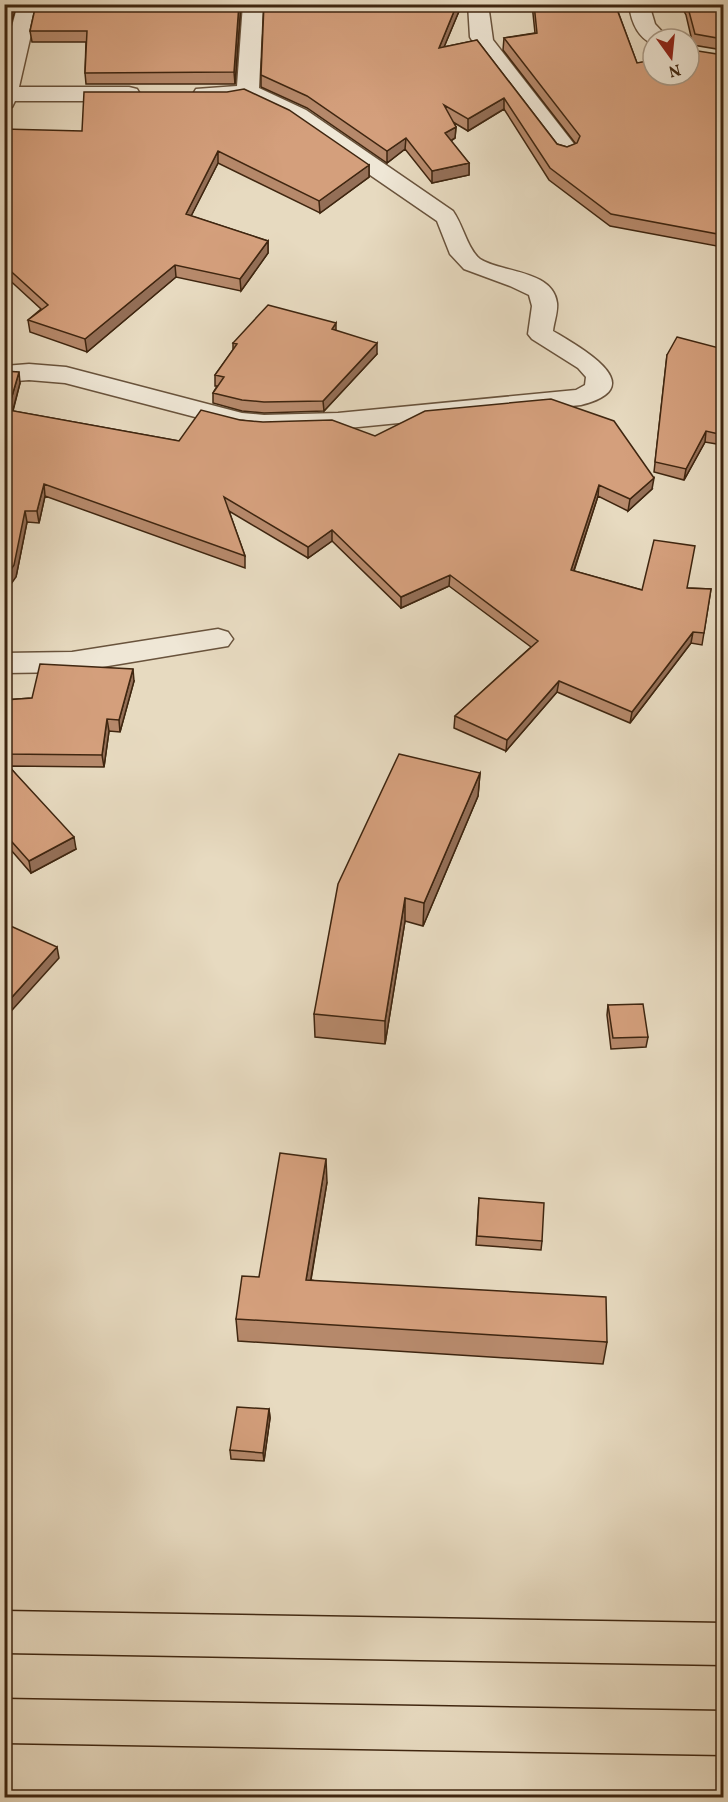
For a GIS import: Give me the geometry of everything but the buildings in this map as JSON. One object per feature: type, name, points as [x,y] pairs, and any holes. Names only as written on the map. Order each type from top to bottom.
[{"type":"highway","points":[[4,1632],[723,1644]]},
{"type":"highway","points":[[4,1721],[723,1733]]},
{"type":"street","points":[[28,4],[5,97],[146,94]]},
{"type":"street","points":[[248,91],[254,4]]},
{"type":"street","points":[[478,4],[481,37],[484,42],[566,149]]},
{"type":"street","points":[[639,4],[641,21],[645,27]]},
{"type":"street","points":[[4,374],[29,372],[66,375],[241,421],[264,423],[338,421],[581,397],[598,388],[599,376],[587,363],[541,334],[543,298],[536,287],[476,267],[464,257],[453,226],[445,216],[298,115],[248,91],[228,94],[181,94]]},
{"type":"street","points":[[4,663],[72,662],[218,639]]}]
